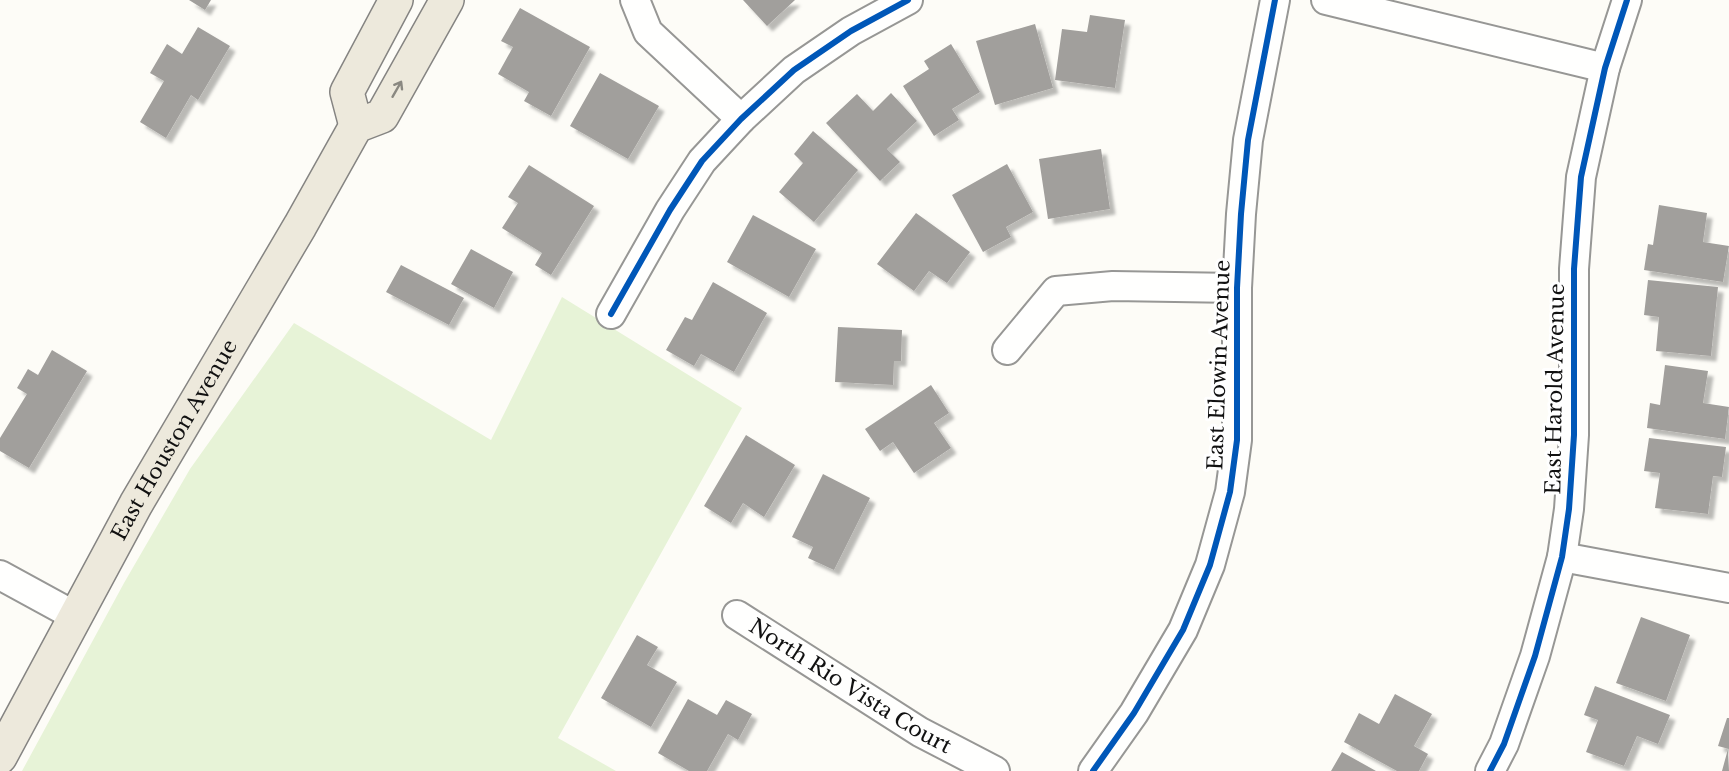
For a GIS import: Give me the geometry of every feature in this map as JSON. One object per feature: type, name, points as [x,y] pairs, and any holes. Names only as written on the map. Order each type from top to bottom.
[{"type":"main road","points":[[396,0],[346,92],[356,126],[382,116],[447,0]]},
{"type":"main road","name":"East Houston Avenue","points":[[0,757],[136,504],[356,126]]},
{"type":"street","points":[[635,0],[648,32],[741,119]]},
{"type":"street","points":[[611,314],[670,210],[702,161],[741,119],[794,70],[851,31],[908,0]]},
{"type":"street","name":"East Elowin Avenue","points":[[1093,771],[1134,713],[1183,630],[1210,565],[1230,492],[1237,440],[1237,288],[1248,141],[1275,0]]},
{"type":"street","points":[[1326,0],[1605,68]]},
{"type":"street","name":"East Harold Avenue","points":[[1490,771],[1504,744],[1535,656],[1562,557],[1569,509],[1575,435],[1574,269],[1581,177],[1605,68],[1627,0]]},
{"type":"street","points":[[1006,350],[1056,291],[1113,286],[1237,288]]},
{"type":"street","points":[[1562,557],[1729,588]]},
{"type":"street","points":[[0,574],[75,616]]},
{"type":"street","name":"North Rio Vista Court","points":[[737,615],[920,732],[995,771]]},
{"type":"green space","points":[[562,297],[742,408],[558,738],[616,771],[22,771],[124,583],[190,469],[294,323],[491,440]]},
{"type":"building","points":[[189,0],[211,0],[205,10]]},
{"type":"building","points":[[743,0],[795,0],[767,26]]},
{"type":"building","points":[[520,8],[590,47],[551,116],[524,101],[529,92],[498,74],[513,47],[501,41]]},
{"type":"building","points":[[1090,15],[1125,20],[1115,88],[1055,80],[1062,29],[1087,32]]},
{"type":"building","points":[[1035,24],[1053,88],[995,105],[976,41]]},
{"type":"building","points":[[198,27],[230,46],[198,100],[191,95],[166,138],[140,122],[164,81],[150,73],[167,44],[182,54]]},
{"type":"building","points":[[951,44],[980,92],[952,109],[959,120],[934,136],[903,86],[929,69],[924,61]]},
{"type":"building","points":[[600,73],[659,106],[628,159],[570,126]]},
{"type":"building","points":[[891,93],[917,121],[887,149],[900,162],[880,181],[826,123],[857,94],[873,111]]},
{"type":"building","points":[[813,131],[858,170],[814,222],[779,192],[803,163],[794,154]]},
{"type":"building","points":[[1101,149],[1110,209],[1048,219],[1039,159]]},
{"type":"building","points":[[1007,164],[1033,212],[1006,227],[1011,237],[983,252],[952,195]]},
{"type":"building","points":[[529,165],[594,206],[551,275],[535,265],[542,253],[502,228],[518,203],[508,197]]},
{"type":"building","points":[[1659,205],[1707,213],[1703,242],[1729,246],[1723,282],[1644,270],[1648,244],[1653,245]]},
{"type":"building","points":[[916,213],[970,252],[947,283],[929,271],[914,291],[877,264]]},
{"type":"building","points":[[753,215],[816,249],[789,297],[727,262]]},
{"type":"building","points":[[471,249],[513,272],[494,308],[451,284]]},
{"type":"building","points":[[401,265],[464,298],[449,325],[386,292]]},
{"type":"building","points":[[1648,280],[1718,287],[1711,356],[1656,351],[1659,317],[1644,315]]},
{"type":"building","points":[[713,282],[767,313],[734,372],[701,354],[694,366],[666,350],[685,317],[692,320]]},
{"type":"building","points":[[838,327],[902,330],[901,361],[894,361],[893,385],[835,382]]},
{"type":"building","points":[[52,350],[87,371],[29,468],[0,451],[0,438],[27,394],[17,388],[28,369],[38,375]]},
{"type":"building","points":[[1665,365],[1708,371],[1703,403],[1729,407],[1725,439],[1647,428],[1650,403],[1660,405]]},
{"type":"building","points":[[931,385],[949,413],[934,423],[951,448],[914,473],[893,442],[880,451],[865,429]]},
{"type":"building","points":[[746,435],[795,465],[764,517],[743,503],[731,523],[704,506]]},
{"type":"building","points":[[1649,438],[1726,447],[1722,477],[1713,476],[1708,514],[1655,508],[1660,473],[1644,471]]},
{"type":"building","points":[[823,474],[870,498],[834,570],[808,558],[813,547],[792,537]]},
{"type":"building","points":[[1641,617],[1690,635],[1666,701],[1616,683]]},
{"type":"building","points":[[637,635],[658,647],[647,665],[677,682],[651,727],[601,698]]},
{"type":"building","points":[[1595,686],[1670,715],[1658,744],[1637,736],[1624,766],[1586,752],[1598,720],[1584,715]]},
{"type":"building","points":[[1395,694],[1432,714],[1414,746],[1428,754],[1419,771],[1397,771],[1344,742],[1359,713],[1379,724]]},
{"type":"building","points":[[688,699],[717,715],[726,700],[752,714],[738,740],[728,734],[707,771],[689,771],[658,753]]},
{"type":"building","points":[[1727,718],[1729,718],[1729,749],[1718,746]]},
{"type":"building","points":[[1728,749],[1729,771],[1722,771]]},
{"type":"building","points":[[1342,752],[1376,771],[1331,771]]},
{"type":"cycle path","points":[[611,314],[670,210],[702,161],[741,119],[794,70],[851,31],[908,0]]},
{"type":"cycle path","points":[[1093,771],[1134,713],[1183,630],[1210,565],[1230,492],[1237,440],[1237,288],[1241,214],[1248,140],[1275,0]]},
{"type":"cycle path","points":[[1490,771],[1504,744],[1535,656],[1562,557],[1569,509],[1574,435],[1574,269],[1581,177],[1605,68],[1627,0]]}]
